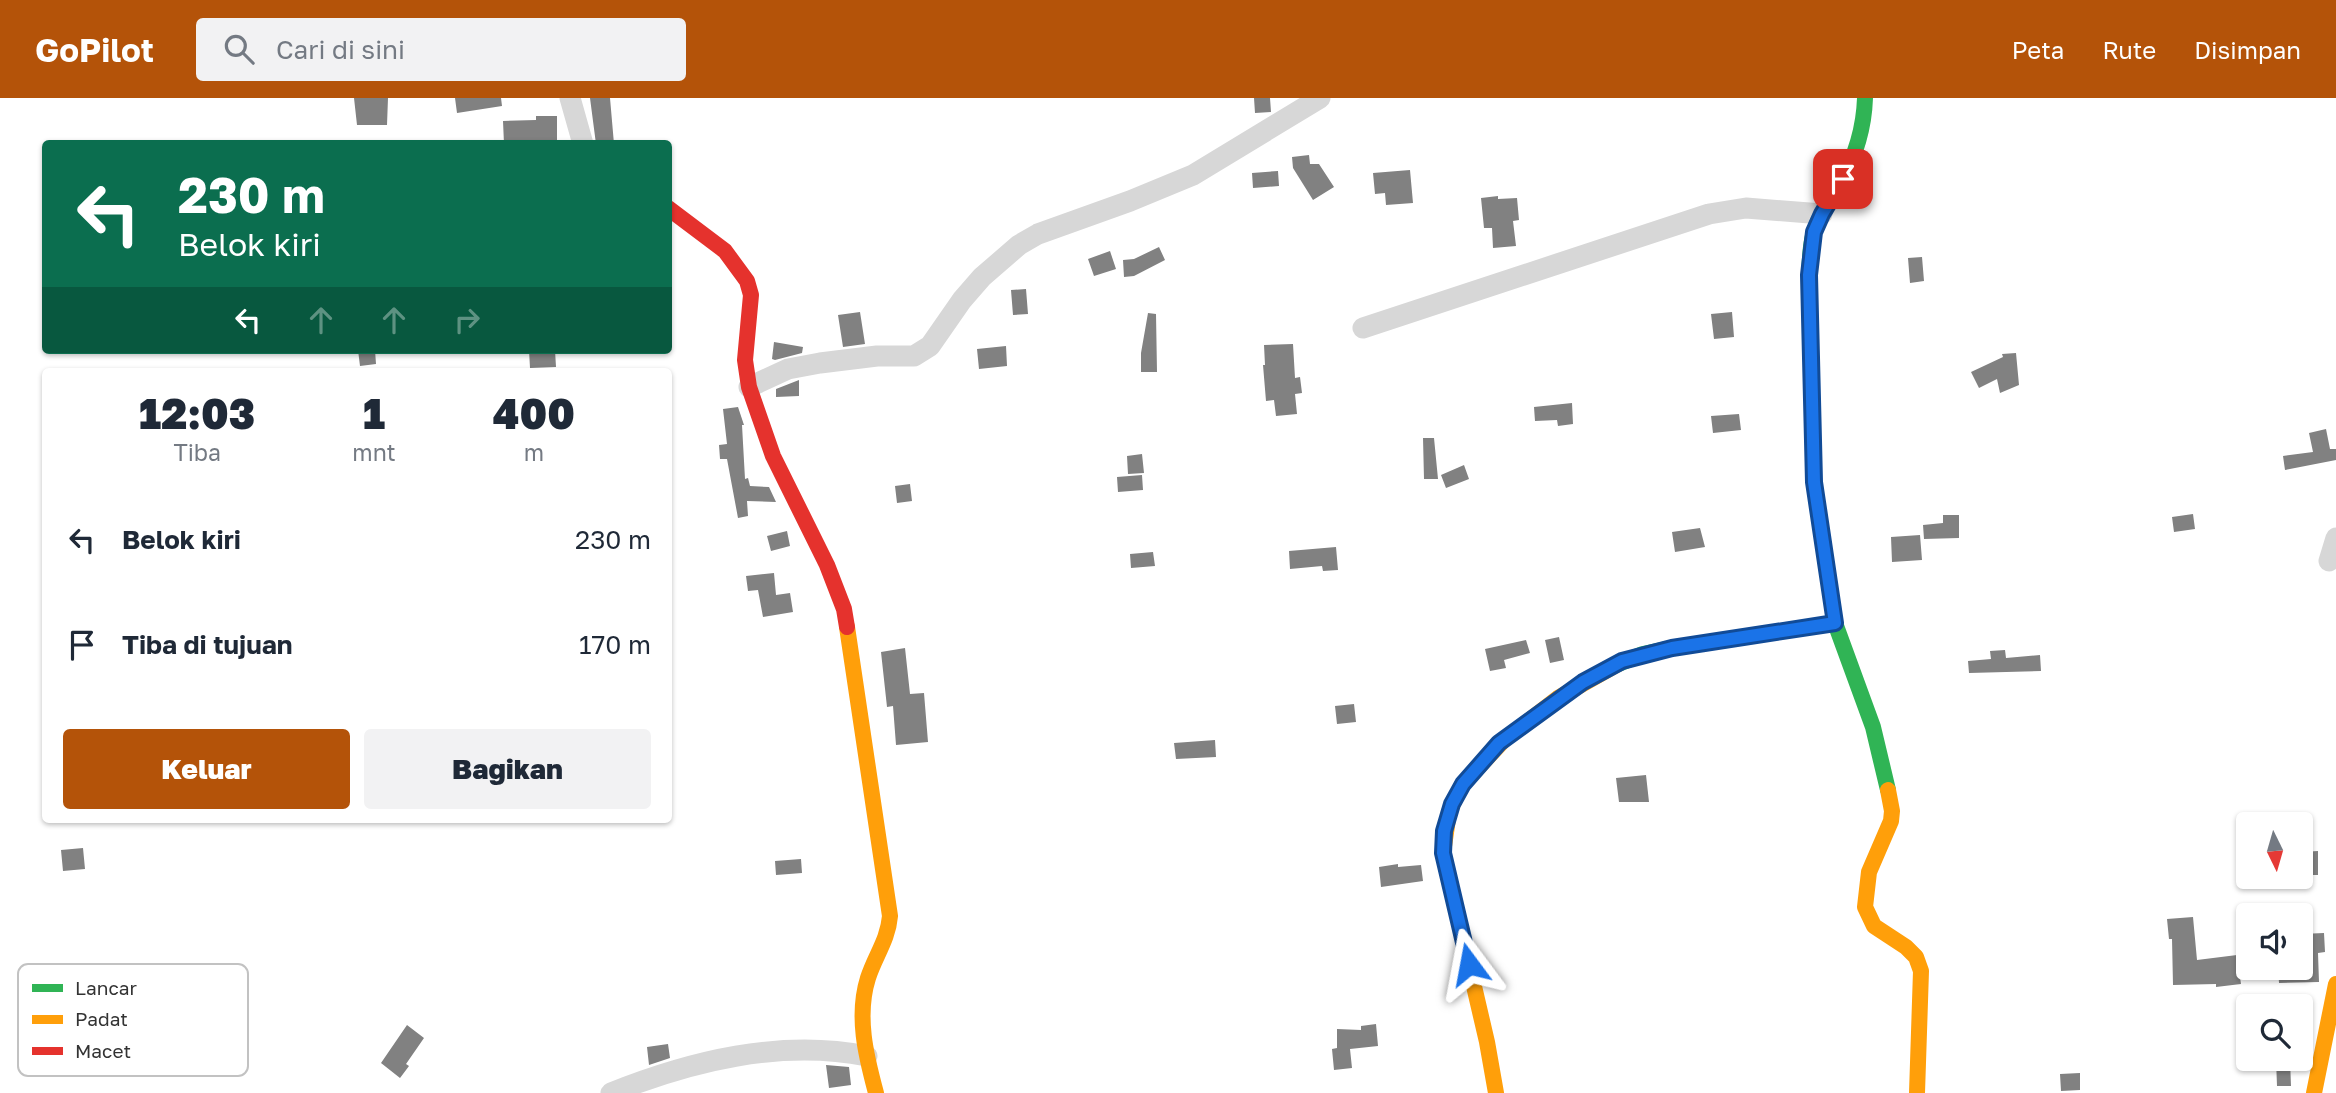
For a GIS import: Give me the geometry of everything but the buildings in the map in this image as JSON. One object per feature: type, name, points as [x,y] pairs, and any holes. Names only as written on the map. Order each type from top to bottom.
[{"type":"street","points":[[569,98],[582,140]]},
{"type":"street","points":[[749,387],[788,369],[864,357],[914,356],[929,346],[982,277],[1019,245],[1038,234],[1193,175],[1320,98]]},
{"type":"street","points":[[1865,98],[1864,128],[1859,146],[1814,232],[1809,275],[1814,482],[1835,623],[1873,727],[1892,811],[1891,821],[1869,872],[1865,906],[1874,926],[1906,947],[1916,957],[1921,971],[1917,1093]]},
{"type":"street","points":[[1363,328],[1709,214],[1746,208],[1822,214]]},
{"type":"street","points":[[672,211],[725,251],[747,281],[751,295],[745,360],[749,387],[773,456],[833,579],[847,626],[890,916],[890,932],[868,976],[865,993],[863,1020],[867,1056],[876,1093]]},
{"type":"street","points":[[2329,561],[2336,538]]},
{"type":"street","points":[[1496,1093],[1487,1042],[1443,853],[1444,831],[1452,804],[1463,784],[1499,743],[1583,682],[1622,661],[1672,648],[1835,623]]},
{"type":"street","points":[[2314,1093],[2336,984]]},
{"type":"street","points":[[611,1093],[661,1074],[721,1058],[815,1050],[843,1051],[867,1056]]},
{"type":"traffic: fast","points":[[1865,98],[1855,152],[1818,220],[1811,244],[1809,275],[1814,483],[1835,623],[1873,727],[1888,790]]},
{"type":"traffic: fast","points":[[1618,664],[1643,654],[1671,648],[1835,623]]},
{"type":"traffic: slow","points":[[847,627],[890,916],[864,992],[866,1050],[876,1093]]},
{"type":"traffic: slow","points":[[1496,1093],[1487,1042],[1443,853],[1449,812],[1462,785],[1504,740],[1558,698],[1618,664]]},
{"type":"traffic: slow","points":[[1888,790],[1891,821],[1869,872],[1865,907],[1874,926],[1906,947],[1916,957],[1921,971],[1917,1093]]},
{"type":"traffic: slow","points":[[2314,1093],[2336,984]]},
{"type":"traffic: jam","points":[[672,211],[725,251],[747,281],[751,295],[745,360],[749,387],[773,456],[827,565],[844,609],[847,627]]},
{"type":"route","points":[[1469,964],[1443,853],[1444,831],[1452,804],[1463,784],[1499,743],[1583,682],[1638,655],[1835,623],[1814,482],[1809,275],[1814,232],[1843,179]]}]
